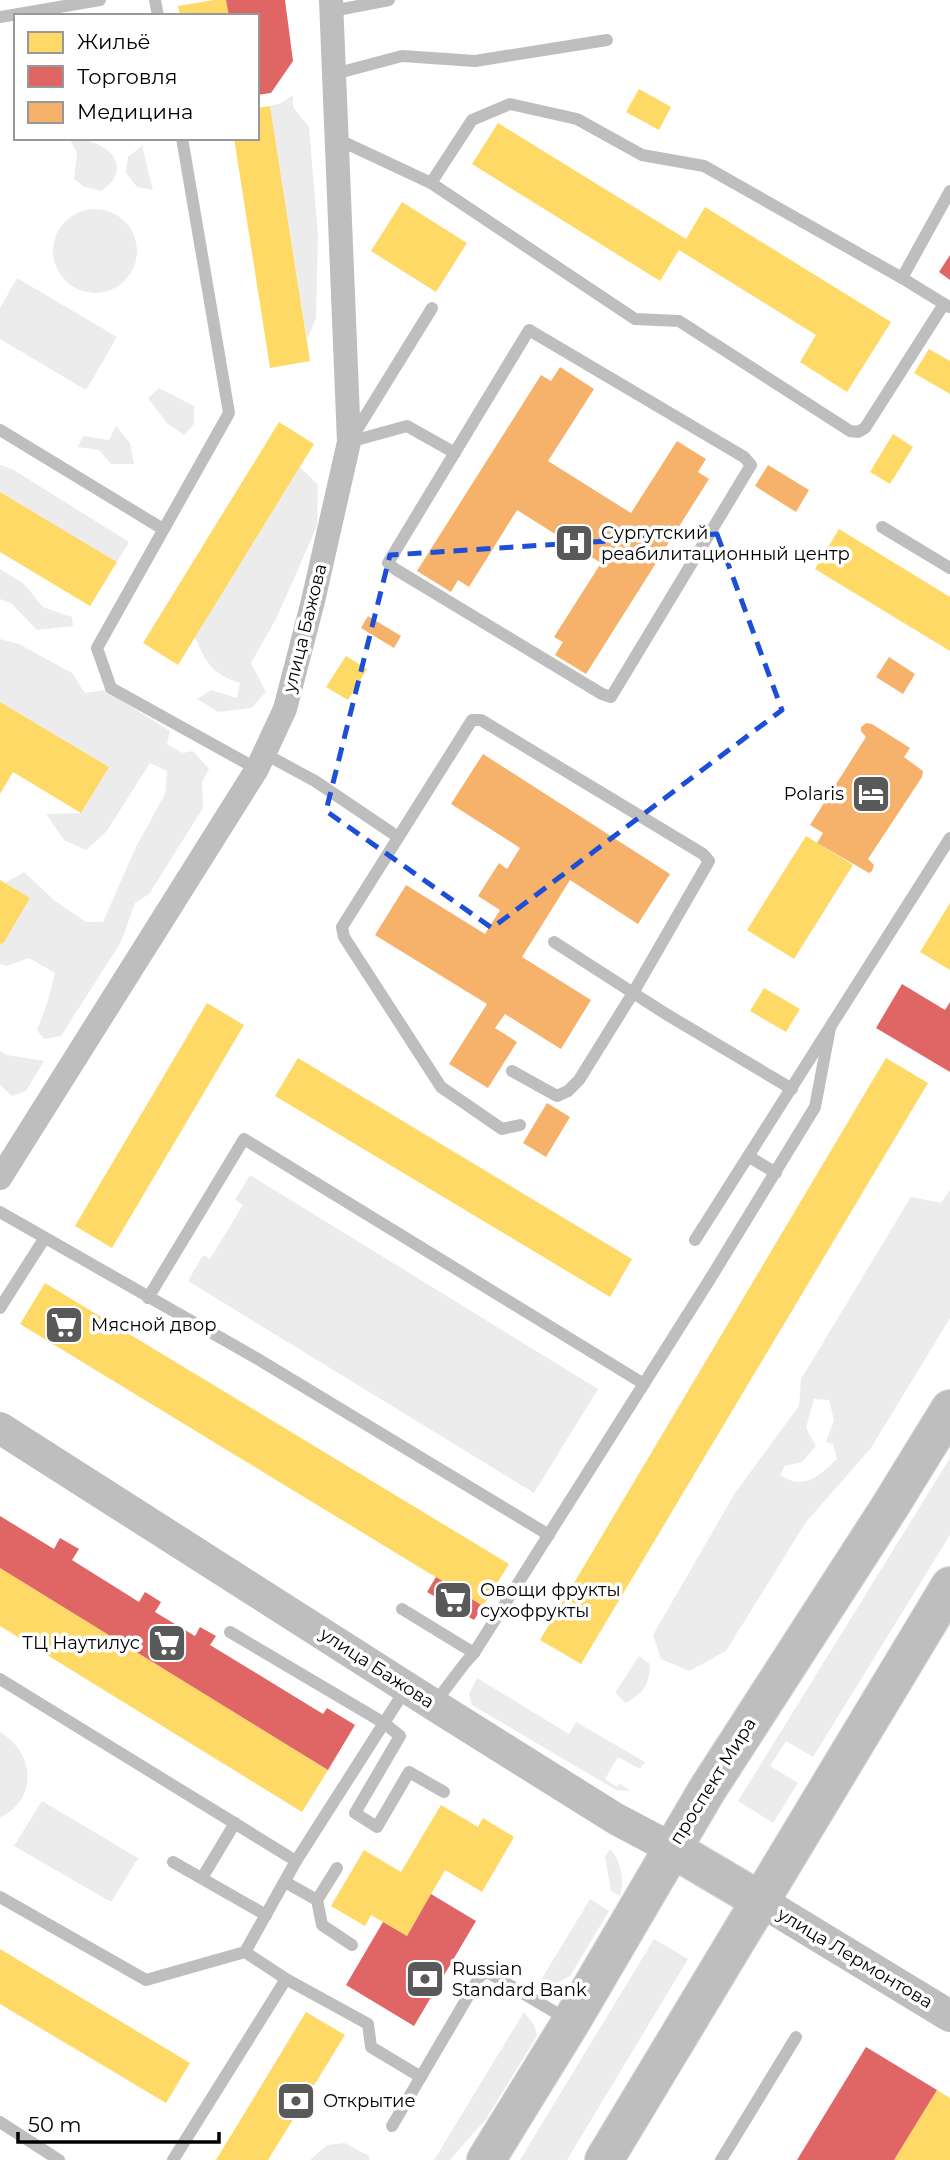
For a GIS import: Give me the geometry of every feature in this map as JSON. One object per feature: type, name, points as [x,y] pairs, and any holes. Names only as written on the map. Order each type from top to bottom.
[{"type":"main road","name":"проспект Мира","points":[[486,2160],[571,2022],[706,1790],[950,1409]]},
{"type":"main road","points":[[604,2160],[950,1586]]},
{"type":"main road","name":"улица Бажова","points":[[671,1848],[760,1900]]},
{"type":"street","name":"улица Бажова","points":[[0,1178],[261,761],[285,709],[349,442],[331,6]]},
{"type":"street","name":"улица Бажова","points":[[0,1428],[616,1819],[671,1848]]},
{"type":"street","name":"улица Лермонтова","points":[[760,1900],[950,2016]]},
{"type":"lane","points":[[18,14],[100,0]]},
{"type":"lane","points":[[331,6],[389,0]]},
{"type":"lane","points":[[334,74],[402,56],[475,61],[607,40]]},
{"type":"lane","points":[[337,139],[431,183],[635,318],[679,321],[850,431],[858,432],[865,428],[947,306],[704,166],[642,155],[577,119],[510,104],[472,120],[431,183]]},
{"type":"lane","points":[[182,140],[229,413],[97,648],[111,688],[261,761],[315,781],[398,836]]},
{"type":"lane","points":[[902,278],[950,191]]},
{"type":"lane","points":[[349,442],[432,308]]},
{"type":"lane","points":[[529,330],[744,457],[751,465],[611,697],[406,576],[388,562],[455,453],[529,330]]},
{"type":"lane","points":[[349,442],[407,426],[455,453]]},
{"type":"lane","points":[[0,429],[163,530]]},
{"type":"lane","points":[[882,527],[950,568]]},
{"type":"lane","points":[[512,1071],[556,1096],[568,1091],[579,1080],[709,861],[703,854],[481,720],[472,720],[342,927],[344,937],[441,1087],[502,1129],[520,1125]]},
{"type":"lane","points":[[695,1240],[950,838]]},
{"type":"lane","points":[[554,943],[792,1089]]},
{"type":"lane","points":[[434,1705],[474,1653],[550,1535],[815,1107],[830,1028]]},
{"type":"lane","points":[[148,1298],[244,1139],[644,1384]]},
{"type":"lane","points":[[748,1156],[776,1173]]},
{"type":"lane","points":[[0,1212],[256,1358],[550,1535]]},
{"type":"lane","points":[[0,1308],[44,1239]]},
{"type":"lane","points":[[402,1609],[474,1653]]},
{"type":"lane","points":[[230,1632],[384,1723],[400,1736],[355,1812],[377,1827],[409,1772],[444,1792]]},
{"type":"lane","points":[[0,1679],[296,1861]]},
{"type":"lane","points":[[0,1897],[146,1980],[245,1952],[296,1861],[407,1687]]},
{"type":"lane","points":[[202,1878],[235,1824]]},
{"type":"lane","points":[[173,1862],[266,1915]]},
{"type":"lane","points":[[337,1868],[317,1900],[321,1925],[352,1945]]},
{"type":"lane","points":[[285,1882],[317,1900]]},
{"type":"lane","points":[[245,1952],[286,1979],[368,2024],[371,2047],[421,2077]]},
{"type":"lane","points":[[392,2126],[480,1976],[485,1972],[491,1973],[571,2022]]},
{"type":"lane","points":[[173,2160],[286,1979]]},
{"type":"lane","points":[[721,2160],[796,2037]]},
{"type":"lane","points":[[0,2122],[59,2160]]},
{"type":"highlighted area","points":[[717,534],[782,710],[492,928],[326,811],[390,555]]},
{"type":"shaded area","points":[[293,95],[293,107],[309,127],[318,234],[316,318],[307,340],[270,106]]},
{"type":"shaded area","points":[[70,140],[89,140],[112,155],[117,169],[110,184],[101,191],[83,186],[74,179],[77,153]]},
{"type":"shaded area","points":[[142,146],[153,190],[137,187],[126,173],[128,157]]},
{"type":"shaded area","points":[[95,209],[111,212],[125,221],[134,235],[137,251],[134,267],[125,281],[111,290],[95,293],[79,290],[65,281],[56,267],[53,251],[56,235],[65,221],[79,212]]},
{"type":"shaded area","points":[[17,278],[117,337],[86,390],[0,339],[0,308]]},
{"type":"shaded area","points":[[159,388],[194,406],[194,424],[184,435],[167,423],[148,398]]},
{"type":"shaded area","points":[[116,426],[130,443],[134,464],[111,464],[99,450],[78,447],[83,436],[109,440]]},
{"type":"shaded area","points":[[0,465],[12,469],[129,542],[117,562],[0,492]]},
{"type":"shaded area","points":[[300,467],[318,485],[317,526],[277,617],[251,663],[266,692],[251,708],[218,712],[197,699],[211,690],[237,698],[240,683],[223,676],[211,666],[195,637]]},
{"type":"shaded area","points":[[0,569],[24,584],[43,607],[72,617],[73,626],[37,630],[12,604],[0,599]]},
{"type":"shaded area","points":[[0,639],[19,644],[72,673],[85,693],[105,690],[170,731],[167,744],[183,753],[193,751],[209,769],[202,782],[203,808],[149,894],[135,903],[121,942],[61,1036],[44,1039],[37,1030],[55,973],[29,958],[6,966],[0,964],[0,943],[3,944],[30,898],[5,883],[24,872],[55,901],[86,922],[103,922],[136,847],[165,794],[167,771],[150,763],[106,832],[86,850],[64,840],[46,814],[81,813],[109,767],[0,702]]},
{"type":"shaded area","points":[[0,1051],[7,1055],[44,1061],[26,1091],[12,1096],[0,1085]]},
{"type":"shaded area","points":[[250,1175],[598,1389],[534,1493],[188,1281],[203,1255],[210,1259],[243,1205],[235,1200]]},
{"type":"shaded area","points":[[950,1190],[950,1318],[871,1448],[806,1522],[726,1651],[689,1671],[661,1659],[653,1635],[735,1493],[799,1406],[801,1379],[911,1197],[941,1203]],"holes":[[[814,1399],[829,1400],[834,1420],[826,1442],[833,1444],[837,1459],[818,1476],[804,1481],[797,1482],[780,1475],[785,1466],[802,1462],[816,1446],[806,1428]]]},
{"type":"shaded area","points":[[950,1458],[950,1535],[813,1757],[786,1741],[770,1766],[798,1783],[773,1823],[738,1801]]},
{"type":"shaded area","points":[[639,1656],[650,1664],[647,1683],[641,1692],[626,1703],[615,1693]]},
{"type":"shaded area","points":[[477,1678],[569,1734],[576,1722],[645,1762],[640,1769],[618,1757],[605,1779],[617,1787],[620,1784],[631,1791],[616,1790],[472,1705],[469,1694]]},
{"type":"shaded area","points":[[0,1732],[23,1756],[28,1777],[22,1798],[0,1818]]},
{"type":"shaded area","points":[[42,1801],[138,1858],[111,1902],[14,1846]]},
{"type":"shaded area","points":[[610,1849],[621,1871],[620,1896],[611,1891],[605,1857]]},
{"type":"shaded area","points":[[590,1899],[609,1911],[570,1976],[553,1985],[541,1980]]},
{"type":"shaded area","points":[[654,1939],[688,1959],[567,2160],[520,2160]]},
{"type":"shaded area","points":[[524,2012],[534,2025],[537,2036],[486,2119],[450,2160],[434,2160]]},
{"type":"shaded area","points":[[345,2143],[369,2156],[370,2160],[310,2160],[327,2145]]},
{"type":"building: Жильё","points":[[226,0],[229,14],[180,14],[178,6]]},
{"type":"building: Жильё","points":[[639,89],[671,107],[659,130],[626,112]]},
{"type":"building: Жильё","points":[[270,106],[310,361],[270,368],[234,140],[259,140],[259,108]]},
{"type":"building: Жильё","points":[[498,123],[686,239],[705,207],[891,322],[847,392],[800,362],[816,335],[679,250],[660,281],[472,164]]},
{"type":"building: Жильё","points":[[402,202],[467,243],[436,292],[371,251]]},
{"type":"building: Жильё","points":[[929,349],[950,361],[950,394],[914,373]]},
{"type":"building: Жильё","points":[[279,422],[314,444],[178,665],[143,643]]},
{"type":"building: Жильё","points":[[893,434],[913,447],[890,484],[870,472]]},
{"type":"building: Жильё","points":[[0,492],[117,562],[90,606],[0,552]]},
{"type":"building: Жильё","points":[[839,529],[950,597],[950,651],[815,569]]},
{"type":"building: Жильё","points":[[346,656],[367,669],[348,700],[326,687]]},
{"type":"building: Жильё","points":[[0,702],[109,767],[81,813],[13,772],[0,794]]},
{"type":"building: Жильё","points":[[806,836],[853,865],[794,959],[747,930]]},
{"type":"building: Жильё","points":[[0,880],[30,898],[3,944],[0,943]]},
{"type":"building: Жильё","points":[[950,903],[950,970],[920,952]]},
{"type":"building: Жильё","points":[[764,988],[800,1009],[786,1032],[750,1011]]},
{"type":"building: Жильё","points":[[207,1003],[244,1025],[112,1248],[75,1226]]},
{"type":"building: Жильё","points":[[298,1058],[632,1259],[610,1297],[275,1096]]},
{"type":"building: Жильё","points":[[886,1058],[928,1083],[581,1664],[540,1640]]},
{"type":"building: Жильё","points":[[45,1283],[509,1564],[483,1606],[20,1324]]},
{"type":"building: Жильё","points":[[0,1568],[328,1770],[302,1812],[0,1626]]},
{"type":"building: Жильё","points":[[441,1805],[478,1827],[483,1818],[514,1837],[482,1892],[445,1870],[407,1936],[371,1915],[365,1926],[331,1906],[364,1850],[401,1872]]},
{"type":"building: Жильё","points":[[0,1949],[190,2063],[166,2103],[0,2004]]},
{"type":"building: Жильё","points":[[306,2012],[345,2035],[268,2160],[216,2160]]},
{"type":"building: Жильё","points":[[937,2090],[950,2098],[950,2160],[894,2160]]},
{"type":"building: Торговля","points":[[226,0],[285,0],[293,61],[271,93],[259,95],[259,14],[229,14]]},
{"type":"building: Торговля","points":[[950,255],[950,280],[939,272]]},
{"type":"building: Торговля","points":[[902,984],[945,1010],[950,1002],[950,1072],[876,1028]]},
{"type":"building: Торговля","name":"ТЦ Наутилус","points":[[0,1516],[54,1549],[60,1538],[79,1549],[72,1560],[139,1602],[145,1592],[161,1602],[155,1612],[195,1636],[200,1627],[216,1636],[210,1645],[323,1714],[327,1708],[355,1725],[328,1770],[0,1568]]},
{"type":"building: Торговля","points":[[436,1577],[483,1606],[474,1620],[427,1592]]},
{"type":"building: Торговля","points":[[431,1894],[476,1921],[414,2026],[346,1985],[383,1922],[407,1936]]},
{"type":"building: Торговля","points":[[866,2047],[937,2090],[894,2160],[797,2160]]},
{"type":"building: Медицина","points":[[560,367],[594,389],[548,461],[631,513],[677,441],[706,459],[698,472],[709,479],[586,674],[555,655],[563,642],[554,637],[601,563],[517,510],[469,587],[458,580],[451,592],[417,571],[541,375],[551,381]]},
{"type":"building: Медицина","points":[[768,465],[809,490],[796,512],[755,486]]},
{"type":"building: Медицина","points":[[368,616],[401,636],[394,648],[361,628]]},
{"type":"building: Медицина","points":[[889,657],[915,674],[903,694],[876,677]]},
{"type":"building: Медицина","points":[[866,723],[910,748],[904,757],[923,771],[922,777],[868,859],[874,865],[869,873],[817,843],[823,833],[810,825],[866,737],[861,727]]},
{"type":"building: Медицина","points":[[483,754],[670,874],[638,924],[570,880],[522,957],[591,1000],[561,1049],[505,1014],[495,1028],[517,1042],[488,1088],[449,1064],[487,1004],[375,935],[406,885],[485,934],[500,910],[478,896],[499,863],[507,869],[520,848],[451,804]]},
{"type":"building: Медицина","points":[[547,1103],[570,1117],[546,1157],[523,1143]]},
{"type":"place","name":"Сургутский реабилитационный центр","points":[[574,543]]},
{"type":"place","name":"Polaris","points":[[871,794]]},
{"type":"place","name":"Мясной двор","points":[[64,1325]]},
{"type":"place","name":"Овощи фрукты сухофрукты","points":[[453,1600]]},
{"type":"place","name":"ТЦ Наутилус","points":[[167,1643]]},
{"type":"place","name":"Russian Standard Bank","points":[[425,1979]]},
{"type":"place","name":"Открытие","points":[[296,2101]]}]
